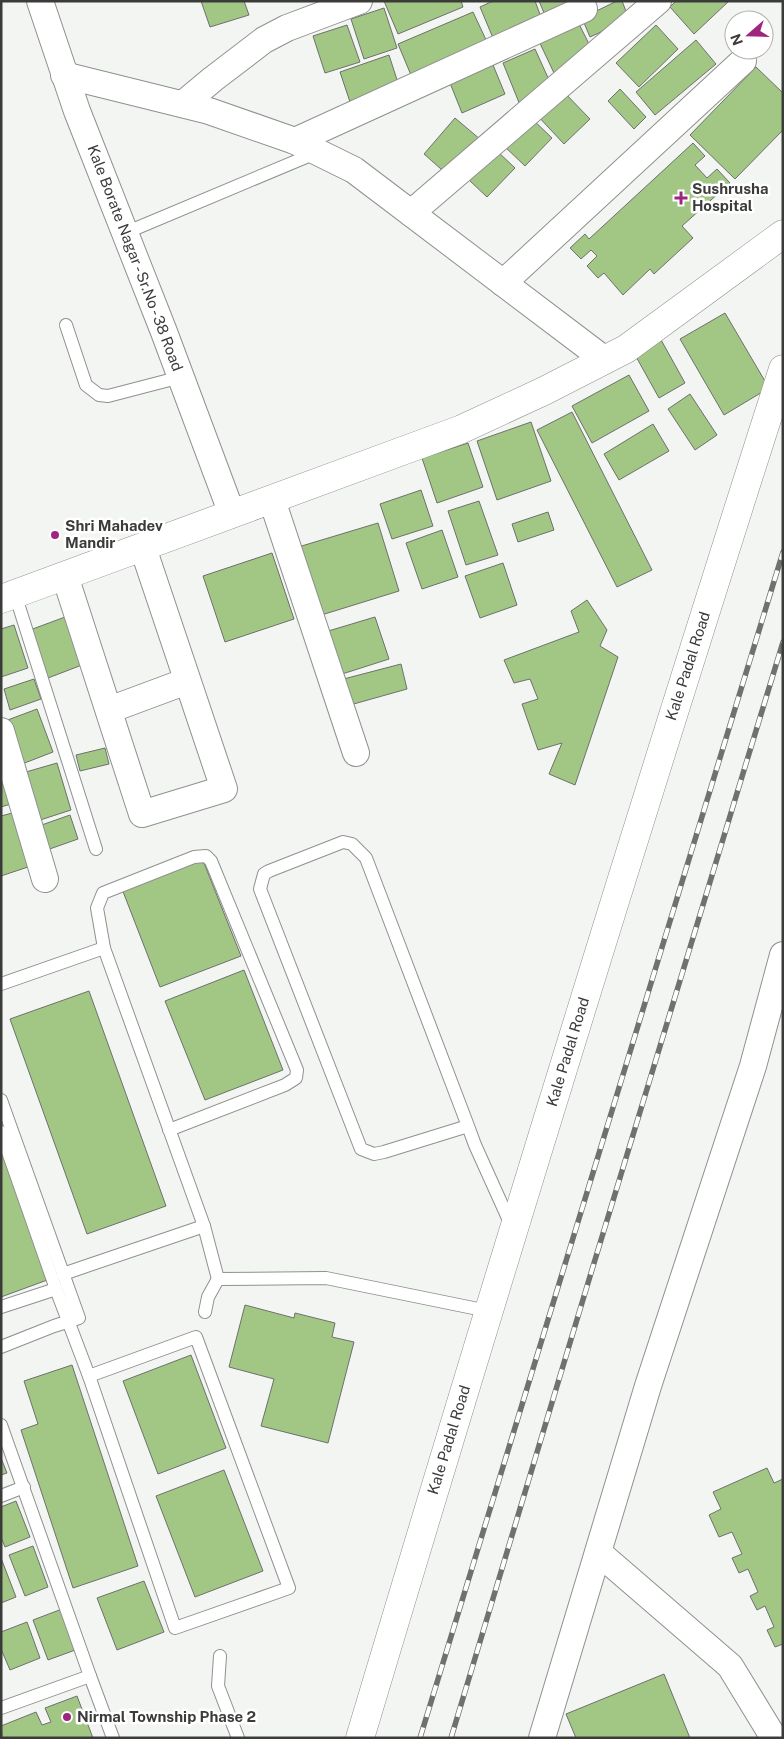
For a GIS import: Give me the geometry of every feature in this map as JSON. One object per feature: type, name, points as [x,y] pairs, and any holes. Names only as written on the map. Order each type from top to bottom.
[{"type":"street","name":"Kale Borate Nagar - Sr.No - 38 Road","points":[[40,1],[64,76],[232,514]]},
{"type":"street","points":[[183,104],[264,40],[287,28],[359,1]]},
{"type":"street","points":[[411,213],[658,1]]},
{"type":"street","points":[[294,141],[584,9]]},
{"type":"street","points":[[503,283],[743,61]]},
{"type":"street","points":[[64,76],[209,111],[294,141],[354,170],[605,360]]},
{"type":"street","points":[[8,597],[462,429],[626,349],[783,234]]},
{"type":"street","name":"Kale Padal Road","points":[[360,1738],[513,1229],[683,682],[783,369]]},
{"type":"street","points":[[272,500],[356,753]]},
{"type":"street","points":[[65,576],[142,814],[224,789],[143,548]]},
{"type":"street","points":[[109,710],[187,681]]},
{"type":"street","points":[[1,731],[45,880]]},
{"type":"street","points":[[542,1738],[648,1386],[752,1066],[783,955]]},
{"type":"street","points":[[599,1553],[730,1666],[774,1738]]},
{"type":"lane","points":[[125,233],[318,152]]},
{"type":"lane","points":[[66,324],[86,385],[99,395],[108,396],[181,377]]},
{"type":"lane","points":[[8,597],[96,849]]},
{"type":"lane","points":[[468,1126],[384,1152],[374,1154],[361,1149],[260,888],[264,874],[269,870],[343,842],[352,844],[366,858],[468,1126],[513,1229]]},
{"type":"lane","points":[[169,1130],[284,1085],[296,1078],[297,1070],[211,861],[206,856],[194,857],[103,893],[97,908],[104,948],[169,1130],[204,1226],[218,1279],[208,1297],[205,1312]]},
{"type":"lane","points":[[1,984],[104,948]]},
{"type":"lane","points":[[1,1100],[64,1274],[89,1376],[175,1628],[289,1588],[196,1337],[89,1376]]},
{"type":"lane","points":[[1,1132],[56,1288],[74,1320]]},
{"type":"lane","points":[[64,1274],[204,1226]]},
{"type":"lane","points":[[218,1279],[326,1278],[488,1311]]},
{"type":"lane","points":[[1,1308],[56,1288]]},
{"type":"lane","points":[[1,1347],[74,1320]]},
{"type":"lane","points":[[1,1425],[113,1738]]},
{"type":"lane","points":[[1,1496],[24,1487]]},
{"type":"lane","points":[[220,1656],[218,1686],[238,1738]]},
{"type":"lane","points":[[1,1708],[90,1676]]},
{"type":"building","points":[[201,1],[244,1],[249,15],[210,27]]},
{"type":"building","points":[[384,1],[461,1],[463,7],[398,34]]},
{"type":"building","points":[[493,1],[535,1],[541,17],[493,38],[480,7]]},
{"type":"building","points":[[539,1],[584,1],[547,20]]},
{"type":"building","points":[[617,1],[622,1],[629,19],[590,37],[582,18]]},
{"type":"building","points":[[676,1],[729,1],[694,34],[670,7]]},
{"type":"building","points":[[384,8],[397,48],[364,59],[351,19]]},
{"type":"building","points":[[473,12],[487,42],[411,75],[398,44]]},
{"type":"building","points":[[576,18],[594,54],[554,73],[537,37]]},
{"type":"building","points":[[347,25],[360,62],[325,73],[313,36]]},
{"type":"building","points":[[656,25],[678,49],[639,87],[616,63]]},
{"type":"building","points":[[696,40],[716,64],[655,115],[636,92]]},
{"type":"building","points":[[535,49],[554,91],[520,105],[503,63]]},
{"type":"building","points":[[389,55],[399,86],[350,102],[340,72]]},
{"type":"building","points":[[493,65],[505,94],[462,113],[450,83]]},
{"type":"building","points":[[756,67],[783,93],[783,130],[735,179],[690,135]]},
{"type":"building","points":[[560,88],[590,119],[564,144],[535,113]]},
{"type":"building","points":[[620,89],[646,117],[634,129],[608,101]]},
{"type":"building","points":[[529,116],[552,138],[525,166],[502,144]]},
{"type":"building","points":[[455,118],[481,140],[450,177],[424,154]]},
{"type":"building","points":[[693,143],[705,156],[695,165],[707,178],[717,169],[730,183],[682,226],[693,238],[654,274],[650,269],[623,295],[604,273],[598,278],[587,266],[597,256],[591,250],[581,259],[570,248],[585,234],[589,239]]},
{"type":"building","points":[[497,151],[515,168],[487,197],[469,180]]},
{"type":"building","points":[[725,313],[769,388],[724,415],[680,339]]},
{"type":"building","points":[[660,338],[685,383],[659,398],[634,353]]},
{"type":"building","points":[[629,375],[649,411],[592,443],[572,406]]},
{"type":"building","points":[[690,394],[717,435],[695,450],[668,409]]},
{"type":"building","points":[[572,412],[652,570],[617,587],[537,430]]},
{"type":"building","points":[[531,422],[551,481],[497,500],[477,441]]},
{"type":"building","points":[[653,424],[669,451],[619,480],[604,454]]},
{"type":"building","points":[[468,443],[483,487],[437,503],[422,458]]},
{"type":"building","points":[[421,490],[433,526],[392,539],[380,504]]},
{"type":"building","points":[[479,501],[498,555],[466,565],[448,511]]},
{"type":"building","points":[[548,512],[554,530],[518,542],[512,524]]},
{"type":"building","points":[[378,523],[399,591],[315,617],[295,548]]},
{"type":"building","points":[[442,530],[458,577],[422,589],[406,543]]},
{"type":"building","points":[[272,553],[294,619],[225,642],[203,576]]},
{"type":"building","points":[[503,563],[517,605],[480,618],[465,576]]},
{"type":"building","points":[[587,600],[607,630],[600,646],[618,657],[575,785],[549,774],[562,743],[538,750],[522,704],[538,699],[530,679],[514,683],[504,660],[579,632],[571,611]]},
{"type":"building","points":[[65,617],[82,665],[48,678],[30,630]]},
{"type":"building","points":[[375,617],[389,659],[339,675],[325,632]]},
{"type":"building","points":[[14,625],[28,668],[1,677],[1,629]]},
{"type":"building","points":[[401,664],[407,689],[343,707],[336,681]]},
{"type":"building","points":[[34,679],[41,699],[10,710],[4,689]]},
{"type":"building","points":[[37,709],[53,752],[22,764],[5,721]]},
{"type":"building","points":[[105,748],[109,764],[80,771],[76,755]]},
{"type":"building","points":[[57,763],[71,810],[34,822],[19,774]]},
{"type":"building","points":[[1,777],[14,803],[1,807]]},
{"type":"building","points":[[16,812],[34,865],[1,876],[1,816]]},
{"type":"building","points":[[70,815],[78,839],[44,851],[36,827]]},
{"type":"building","points":[[202,858],[241,956],[160,987],[122,889]]},
{"type":"building","points":[[244,970],[283,1070],[205,1100],[165,1001]]},
{"type":"building","points":[[89,991],[166,1206],[87,1234],[10,1019]]},
{"type":"building","points":[[1,1145],[50,1279],[1,1297]]},
{"type":"building","points":[[245,1305],[294,1318],[295,1313],[335,1323],[332,1337],[354,1342],[328,1443],[261,1426],[274,1379],[229,1367]]},
{"type":"building","points":[[191,1355],[226,1448],[158,1474],[123,1381]]},
{"type":"building","points":[[72,1365],[138,1566],[73,1588],[21,1430],[38,1424],[24,1381]]},
{"type":"building","points":[[1,1458],[7,1473],[1,1475]]},
{"type":"building","points":[[767,1468],[774,1483],[783,1479],[783,1644],[775,1647],[767,1630],[774,1627],[765,1606],[757,1610],[750,1596],[758,1592],[748,1569],[739,1573],[732,1558],[742,1554],[732,1532],[719,1537],[709,1515],[721,1509],[713,1492]]},
{"type":"building","points":[[224,1470],[263,1571],[195,1597],[156,1496]]},
{"type":"building","points":[[16,1501],[30,1537],[5,1547],[1,1537],[1,1507]]},
{"type":"building","points":[[33,1546],[48,1587],[25,1596],[9,1555]]},
{"type":"building","points":[[1,1558],[16,1597],[1,1603]]},
{"type":"building","points":[[144,1581],[164,1632],[117,1650],[97,1598]]},
{"type":"building","points":[[62,1609],[78,1649],[48,1660],[33,1620]]},
{"type":"building","points":[[27,1622],[40,1658],[10,1670],[1,1649],[1,1632]]},
{"type":"building","points":[[664,1674],[690,1738],[576,1738],[566,1714]]},
{"type":"building","name":"Nirmal Township Phase 2","points":[[77,1696],[93,1738],[2,1738],[1,1726],[36,1712],[42,1725],[51,1722],[45,1708]]},
{"type":"railway","points":[[420,1738],[783,552]]},
{"type":"railway","points":[[451,1738],[783,642]]},
{"type":"place","name":"Sushrusha Hospital","points":[[681,198]]},
{"type":"place","name":"Shri Mahadev Mandir","points":[[55,535]]},
{"type":"place","name":"Nirmal Township Phase 2","points":[[67,1717]]}]
